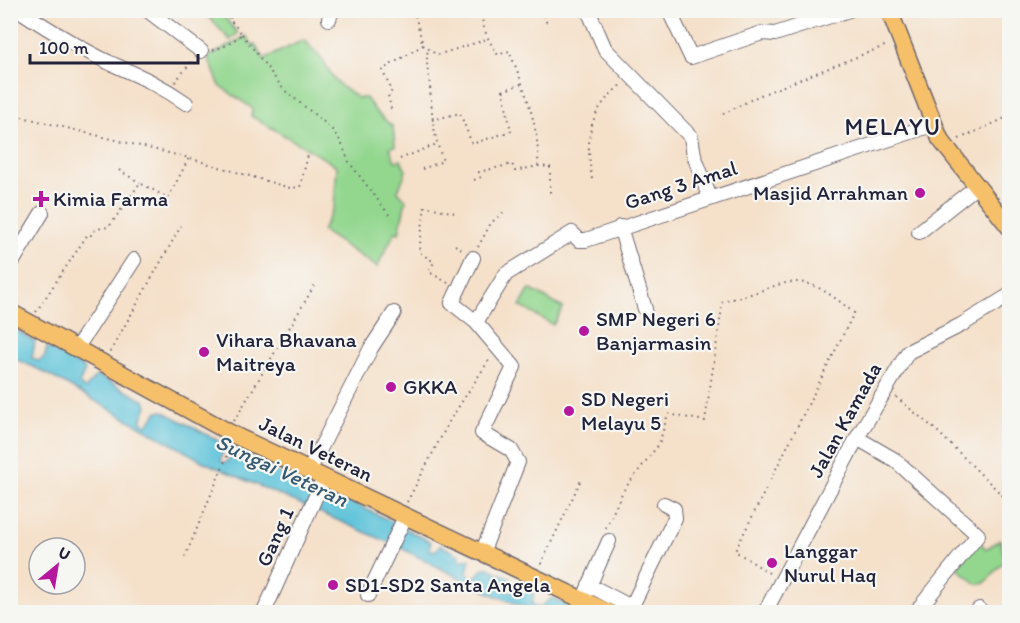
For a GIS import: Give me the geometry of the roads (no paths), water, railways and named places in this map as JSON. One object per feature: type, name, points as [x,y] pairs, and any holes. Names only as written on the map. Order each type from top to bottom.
[{"type":"main road","points":[[889,10],[945,146],[1010,228]]},
{"type":"main road","name":"Jalan Veteran","points":[[10,312],[318,478],[402,519],[534,578],[586,593],[608,612]]},
{"type":"street","points":[[19,10],[67,41],[109,62],[141,74],[186,103]]},
{"type":"street","points":[[147,10],[201,51]]},
{"type":"street","points":[[588,10],[605,49],[691,137],[694,155],[710,198]]},
{"type":"street","points":[[672,17],[691,57],[762,33],[775,34],[849,10]]},
{"type":"street","name":"Gang 3 Amal","points":[[476,322],[506,274],[572,233],[582,241],[935,124]]},
{"type":"street","points":[[919,232],[977,186]]},
{"type":"street","points":[[10,266],[42,213]]},
{"type":"street","points":[[620,227],[645,309]]},
{"type":"street","points":[[473,258],[454,294],[454,305],[476,322],[514,367],[482,433],[511,450],[518,462],[482,553]]},
{"type":"street","points":[[76,349],[134,260]]},
{"type":"street","name":"Jalan Kamada","points":[[765,612],[780,580],[885,387],[908,352],[961,325],[1010,295]]},
{"type":"street","name":"Gang 1","points":[[264,612],[308,512],[318,478],[371,348],[394,313]]},
{"type":"street","points":[[857,438],[895,460],[978,535],[916,612]]},
{"type":"street","points":[[606,537],[586,593],[630,609],[675,518],[674,509],[664,504]]},
{"type":"street","points":[[368,595],[402,519]]},
{"type":"water","points":[[18,331],[35,342],[32,358],[39,361],[45,356],[47,347],[83,367],[85,370],[79,384],[85,389],[97,375],[145,401],[147,406],[141,421],[147,425],[157,412],[163,411],[224,444],[221,461],[224,463],[227,462],[234,449],[286,477],[295,476],[300,482],[320,493],[328,491],[393,522],[391,534],[406,529],[431,542],[429,549],[435,551],[441,545],[459,555],[461,561],[470,558],[467,574],[474,578],[484,568],[489,568],[510,578],[507,591],[512,592],[519,583],[534,593],[532,604],[539,608],[552,598],[581,612],[537,612],[489,593],[399,547],[204,462],[40,370],[11,357],[11,336]]},
{"type":"place","name":"Masjid Arrahman","points":[[920,193]]},
{"type":"place","name":"Kimia Farma","points":[[41,199]]},
{"type":"place","name":"SMP Negeri 6 Banjarmasin","points":[[584,331]]},
{"type":"place","name":"Vihara Bhavana Maitreya","points":[[204,352]]},
{"type":"place","name":"GKKA","points":[[391,387]]},
{"type":"place","name":"SD Negeri Melayu 5","points":[[569,411]]},
{"type":"place","name":"Langgar Nurul Haq","points":[[772,563]]},
{"type":"place","name":"SD1-SD2 Santa Angela","points":[[333,585]]},
{"type":"district","name":"MELAYU","points":[[893,127]]},
{"type":"water label","name":"Sungai Veteran","points":[[282,470]]}]
